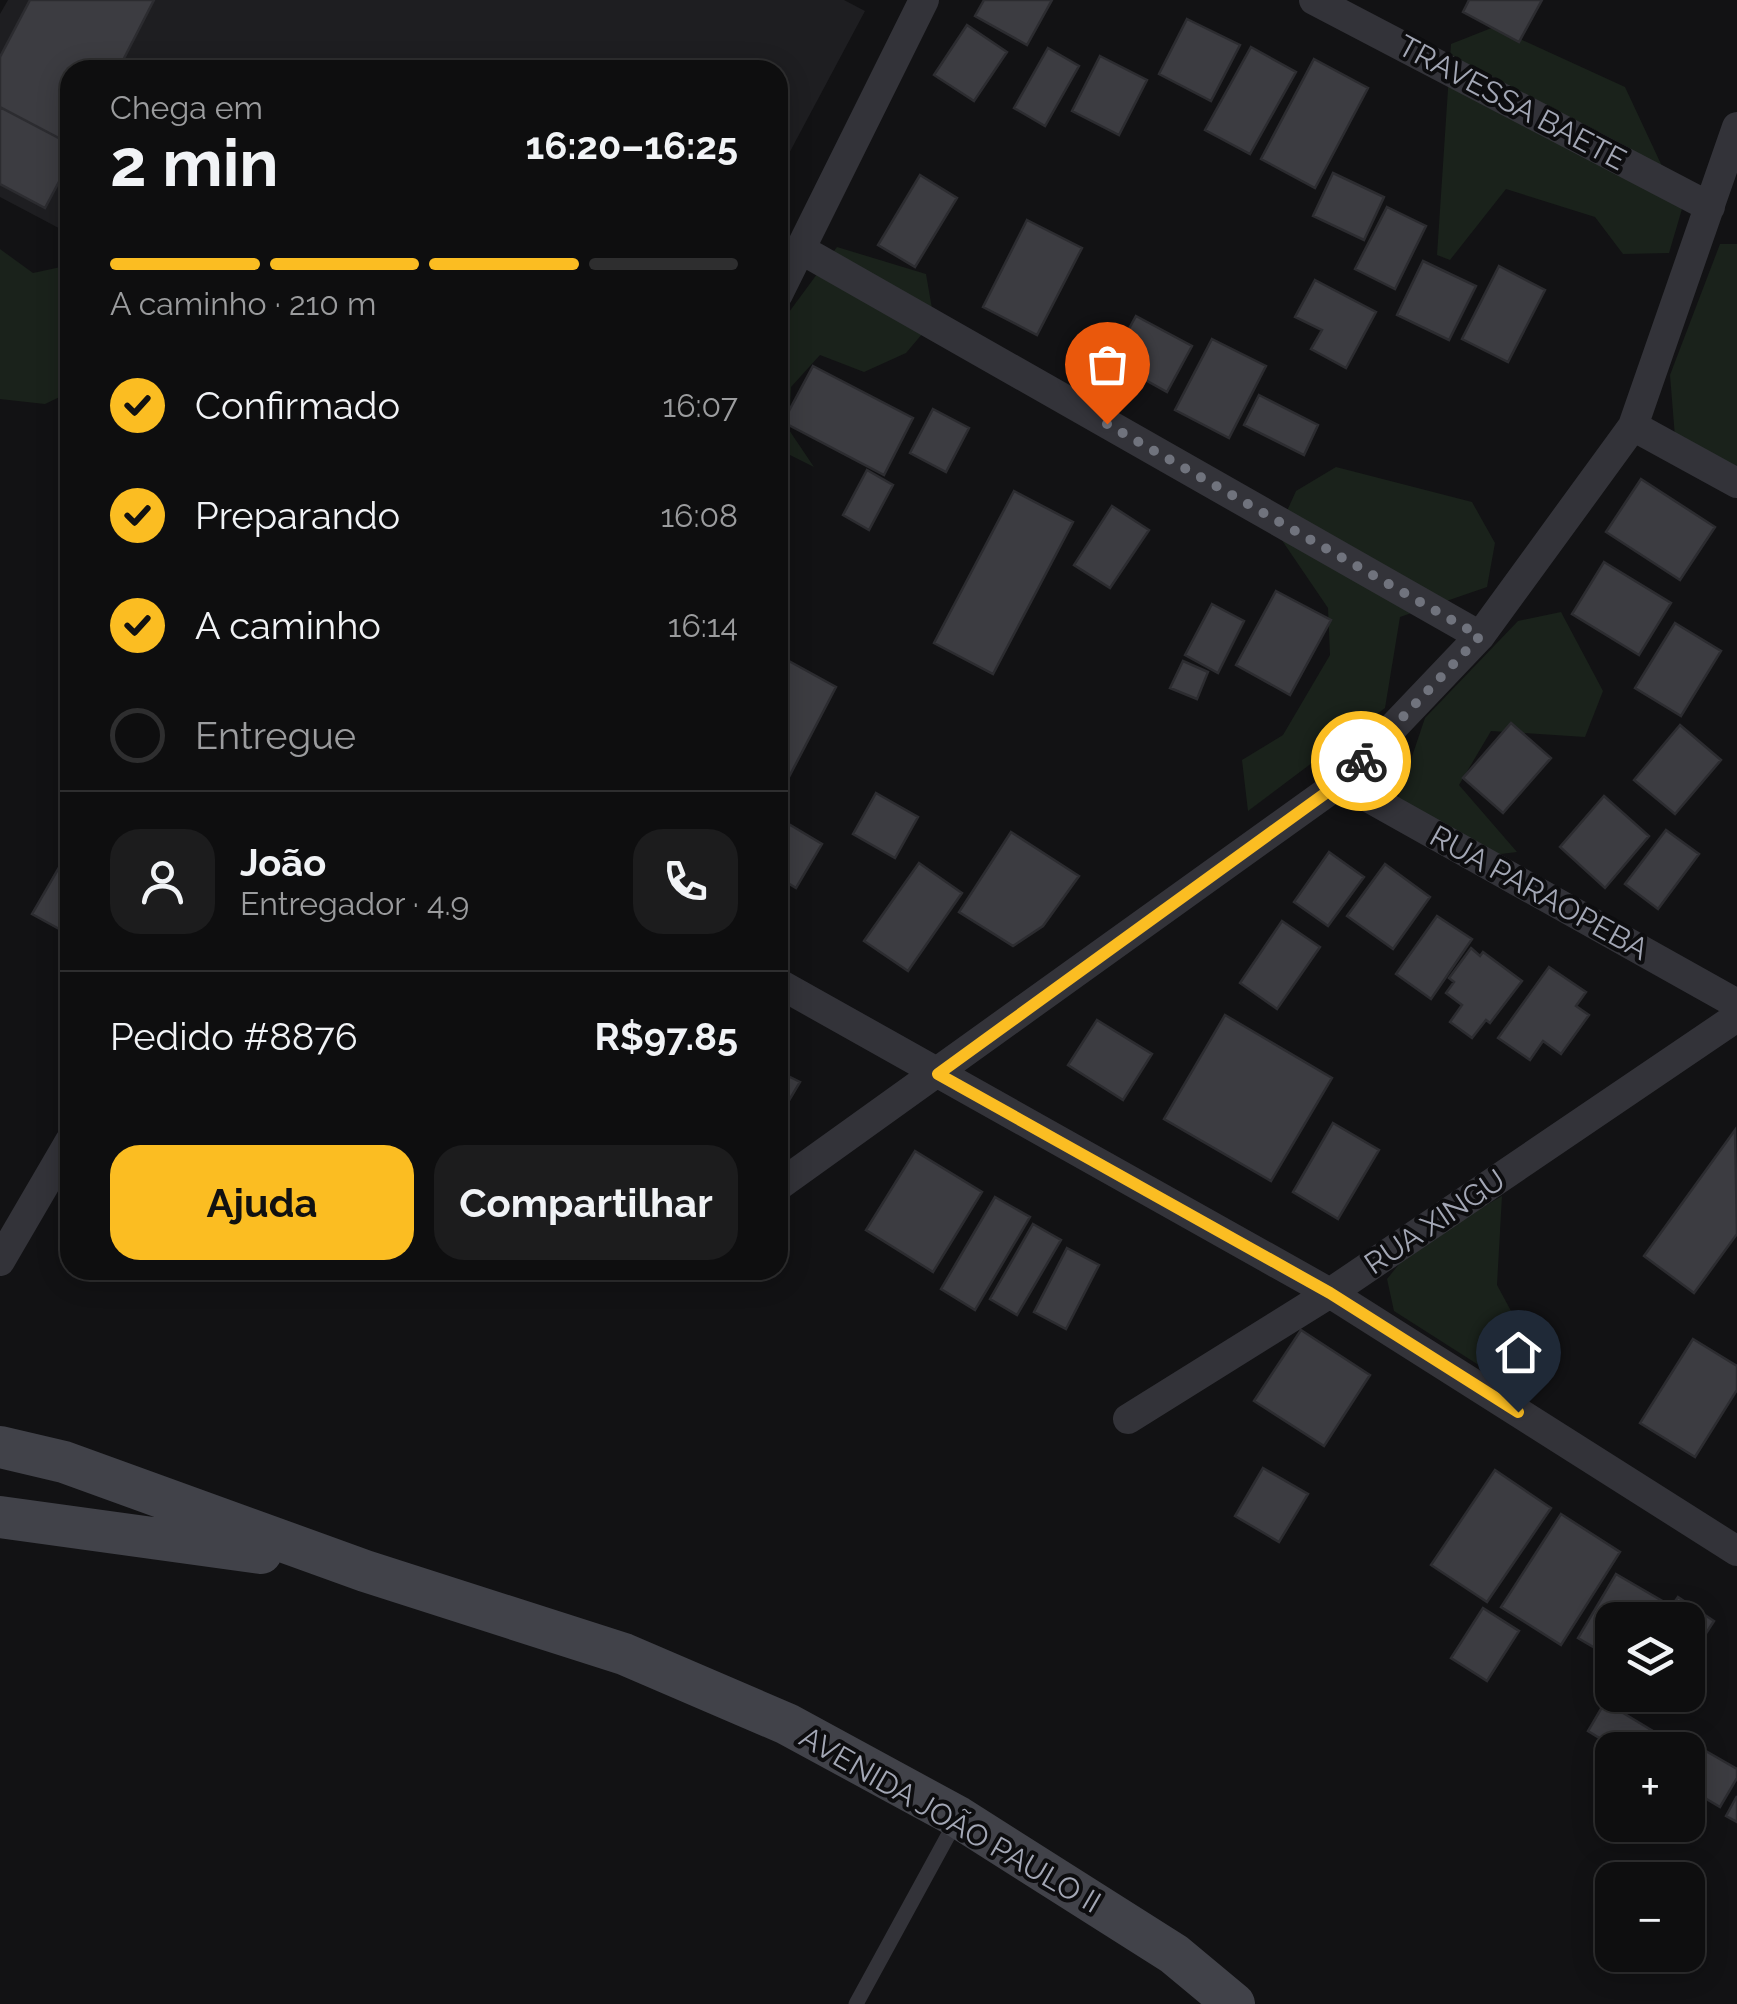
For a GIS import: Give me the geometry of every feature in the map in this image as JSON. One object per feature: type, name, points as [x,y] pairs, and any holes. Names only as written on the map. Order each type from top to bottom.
[{"type":"main road","name":"AVENIDA JOÃO PAULO II","points":[[0,1447],[64,1462],[365,1571],[624,1654],[787,1724],[958,1817],[1174,1954],[1234,2004]]},
{"type":"main road","name":"AVENIDA JOÃO PAULO II","points":[[0,1518],[365,1571]]},
{"type":"street","points":[[788,276],[924,0]]},
{"type":"street","name":"TRAVESSA BAETE","points":[[1314,0],[1710,207]]},
{"type":"street","points":[[788,1179],[1341,782],[1480,636],[1633,426],[1737,128]]},
{"type":"street","points":[[802,250],[1480,636]]},
{"type":"street","points":[[1633,426],[1737,482]]},
{"type":"street","name":"RUA PARAOPEBA","points":[[1341,782],[1737,1004]]},
{"type":"street","points":[[788,989],[1330,1293],[1737,1551]]},
{"type":"street","name":"RUA XINGU","points":[[1128,1420],[1330,1293],[1737,1017]]},
{"type":"street","points":[[0,1260],[60,1158]]},
{"type":"lane","points":[[856,2004],[958,1817]]},
{"type":"shaded area","points":[[8,0],[844,0],[865,11],[788,155],[788,60],[60,60],[60,229],[0,197],[0,14]]},
{"type":"shaded area","points":[[1494,27],[1625,87],[1682,209],[1669,253],[1623,254],[1595,217],[1506,189],[1450,260],[1437,255],[1451,44]]},
{"type":"shaded area","points":[[1720,244],[1737,244],[1737,496],[1677,462],[1670,375]]},
{"type":"shaded area","points":[[837,247],[926,274],[934,320],[906,353],[864,372],[820,355],[791,387],[789,430],[814,467],[788,454],[788,313]]},
{"type":"shaded area","points":[[0,249],[33,273],[60,267],[60,397],[45,404],[0,399]]},
{"type":"shaded area","points":[[1336,467],[1472,502],[1495,543],[1487,587],[1400,617],[1385,708],[1248,811],[1242,760],[1283,735],[1330,655],[1328,608],[1277,533],[1296,491]]},
{"type":"shaded area","points":[[1561,612],[1603,691],[1585,737],[1491,731],[1459,785],[1517,852],[1468,858],[1397,801],[1425,718],[1518,621]]},
{"type":"shaded area","points":[[1502,1196],[1497,1285],[1518,1324],[1499,1378],[1394,1311],[1387,1279],[1413,1247]]},
{"type":"building","points":[[30,0],[154,0],[123,60],[60,60],[60,139],[0,107],[0,57]]},
{"type":"building","points":[[984,0],[1052,0],[1027,45],[975,16]]},
{"type":"building","points":[[1469,0],[1542,0],[1519,42],[1463,12]]},
{"type":"building","points":[[1187,19],[1240,45],[1211,101],[1159,74]]},
{"type":"building","points":[[967,25],[1007,52],[974,101],[934,75]]},
{"type":"building","points":[[1251,47],[1296,72],[1250,154],[1205,130]]},
{"type":"building","points":[[1048,48],[1079,66],[1045,126],[1014,108]]},
{"type":"building","points":[[1100,56],[1147,80],[1119,135],[1072,111]]},
{"type":"building","points":[[1314,59],[1368,88],[1315,188],[1261,159]]},
{"type":"building","points":[[0,107],[60,139],[60,180],[45,208],[0,184]]},
{"type":"building","points":[[1333,173],[1384,197],[1364,240],[1313,216]]},
{"type":"building","points":[[920,175],[957,198],[915,267],[878,245]]},
{"type":"building","points":[[1387,207],[1426,226],[1395,289],[1355,269]]},
{"type":"building","points":[[1027,220],[1082,248],[1037,335],[983,307]]},
{"type":"building","points":[[1423,261],[1476,286],[1449,340],[1397,315]]},
{"type":"building","points":[[1499,266],[1545,290],[1508,362],[1462,339]]},
{"type":"building","points":[[1315,280],[1376,312],[1346,368],[1311,349],[1322,330],[1295,317]]},
{"type":"building","points":[[1136,316],[1192,346],[1167,392],[1138,376],[1123,401],[1097,387]]},
{"type":"building","points":[[1212,339],[1266,366],[1229,438],[1175,410]]},
{"type":"building","points":[[813,366],[913,418],[884,475],[788,425],[788,413]]},
{"type":"building","points":[[1259,395],[1318,425],[1304,455],[1244,425]]},
{"type":"building","points":[[933,409],[969,428],[946,472],[910,453]]},
{"type":"building","points":[[867,470],[893,485],[869,530],[843,515]]},
{"type":"building","points":[[1641,479],[1715,527],[1680,580],[1606,532]]},
{"type":"building","points":[[1014,491],[1073,522],[993,674],[934,643]]},
{"type":"building","points":[[1112,506],[1149,530],[1110,588],[1074,565]]},
{"type":"building","points":[[1604,562],[1671,603],[1639,655],[1572,614]]},
{"type":"building","points":[[1276,591],[1331,620],[1290,695],[1236,665]]},
{"type":"building","points":[[1212,604],[1244,621],[1218,673],[1185,655]]},
{"type":"building","points":[[1675,623],[1721,651],[1681,716],[1635,688]]},
{"type":"building","points":[[788,661],[836,687],[788,779]]},
{"type":"building","points":[[1183,661],[1208,672],[1197,699],[1170,688]]},
{"type":"building","points":[[1511,723],[1551,758],[1503,813],[1463,778]]},
{"type":"building","points":[[1680,725],[1721,760],[1675,814],[1634,780]]},
{"type":"building","points":[[876,793],[918,817],[895,858],[853,834]]},
{"type":"building","points":[[1604,796],[1649,836],[1605,888],[1560,847]]},
{"type":"building","points":[[788,824],[822,844],[796,888],[788,883]]},
{"type":"building","points":[[1666,830],[1699,854],[1658,909],[1625,884]]},
{"type":"building","points":[[1011,832],[1079,876],[1043,926],[1013,946],[959,912]]},
{"type":"building","points":[[1329,852],[1364,877],[1328,926],[1294,902]]},
{"type":"building","points":[[919,863],[962,893],[908,971],[864,941]]},
{"type":"building","points":[[1385,864],[1430,897],[1393,949],[1347,916]]},
{"type":"building","points":[[60,866],[60,929],[32,914]]},
{"type":"building","points":[[1437,916],[1472,939],[1431,999],[1396,974]]},
{"type":"building","points":[[1282,921],[1320,947],[1277,1009],[1240,983]]},
{"type":"building","points":[[1471,948],[1480,956],[1483,952],[1522,981],[1490,1023],[1486,1020],[1472,1038],[1450,1022],[1462,1005],[1446,993],[1454,982],[1449,978]]},
{"type":"building","points":[[1549,967],[1586,992],[1576,1006],[1589,1015],[1561,1054],[1543,1041],[1530,1060],[1498,1038]]},
{"type":"building","points":[[1225,1015],[1332,1078],[1271,1181],[1164,1119]]},
{"type":"building","points":[[1097,1020],[1152,1054],[1123,1100],[1068,1065]]},
{"type":"building","points":[[788,1076],[800,1082],[788,1102]]},
{"type":"building","points":[[1333,1123],[1379,1150],[1338,1219],[1293,1192]]},
{"type":"building","points":[[1735,1130],[1737,1234],[1694,1293],[1644,1256]]},
{"type":"building","points":[[915,1151],[982,1192],[933,1272],[866,1230]]},
{"type":"building","points":[[995,1197],[1030,1217],[975,1310],[941,1289]]},
{"type":"building","points":[[1033,1224],[1061,1240],[1017,1315],[990,1299]]},
{"type":"building","points":[[1067,1248],[1099,1265],[1066,1329],[1034,1312]]},
{"type":"building","points":[[1301,1330],[1370,1375],[1324,1446],[1254,1401]]},
{"type":"building","points":[[1693,1339],[1737,1366],[1737,1390],[1695,1457],[1640,1423]]},
{"type":"building","points":[[1263,1468],[1308,1494],[1279,1542],[1235,1516]]},
{"type":"building","points":[[1495,1470],[1551,1508],[1487,1602],[1431,1565]]},
{"type":"building","points":[[1561,1514],[1620,1552],[1561,1645],[1501,1607]]},
{"type":"building","points":[[1616,1574],[1664,1602],[1599,1602]]},
{"type":"building","points":[[1483,1608],[1519,1631],[1487,1681],[1451,1658]]},
{"type":"building","points":[[1595,1609],[1595,1648],[1578,1638]]},
{"type":"building","points":[[1705,1615],[1714,1621],[1705,1635]]},
{"type":"building","points":[[1599,1712],[1621,1712],[1654,1732],[1595,1732],[1595,1735],[1588,1731]]},
{"type":"building","points":[[1705,1751],[1737,1769],[1737,1778],[1720,1807],[1705,1798]]},
{"type":"building","points":[[1737,1796],[1737,1822],[1726,1816]]},
{"type":"way so far","points":[[1107,424],[1480,636],[1361,761]]},
{"type":"route","points":[[1361,761],[1341,782],[938,1074],[1330,1293],[1518,1412]]}]
